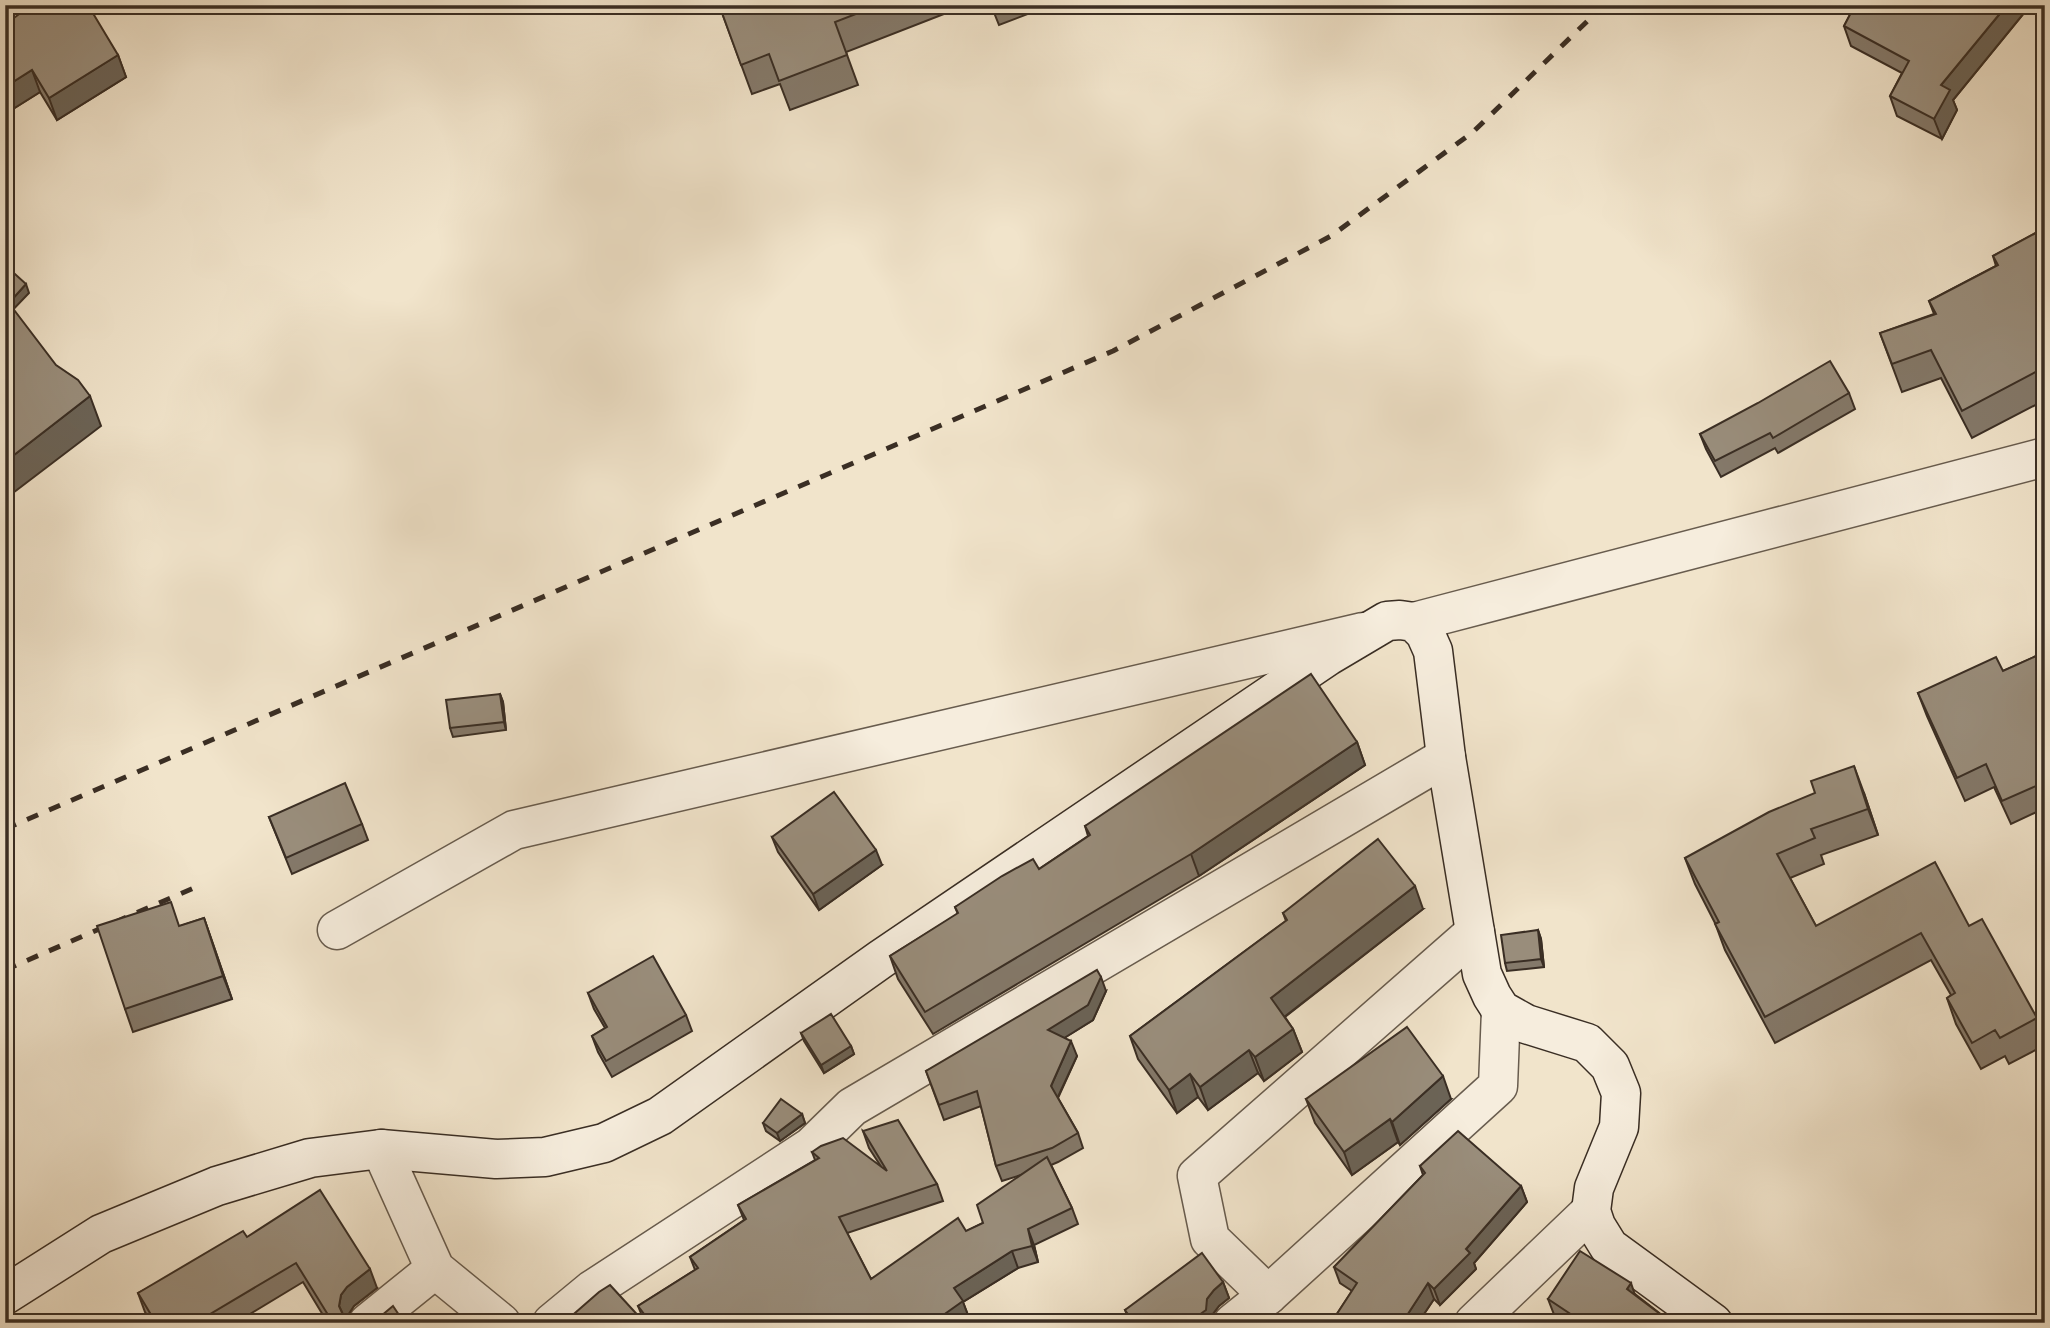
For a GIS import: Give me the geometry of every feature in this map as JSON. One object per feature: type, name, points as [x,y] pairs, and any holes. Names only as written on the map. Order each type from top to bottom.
[{"type":"street","points":[[5,1295],[101,1234],[217,1186],[310,1158],[381,1149],[496,1158],[545,1157],[604,1143],[660,1116],[881,959],[1328,656],[1387,621],[1414,622],[2045,457]]},
{"type":"street","points":[[1414,622],[1425,633],[1433,651],[1446,757],[1482,974],[1502,1010],[1526,1024],[1587,1043],[1610,1066],[1621,1093],[1619,1127],[1594,1188],[1591,1210],[1595,1226],[1609,1247],[1713,1323]]},
{"type":"street","points":[[337,930],[514,830],[1369,630]]},
{"type":"street","points":[[552,1323],[592,1290],[811,1147],[852,1107],[1446,757]]},
{"type":"street","points":[[1268,1295],[1210,1239],[1197,1176],[1475,932]]},
{"type":"street","points":[[1233,1323],[1268,1295],[1498,1086],[1502,1010]]},
{"type":"street","points":[[381,1149],[435,1269],[501,1323]]},
{"type":"street","points":[[1474,1323],[1591,1210]]},
{"type":"street","points":[[368,1323],[435,1269]]},
{"type":"building","points":[[31,5],[88,5],[118,55],[49,98],[32,70],[5,87],[5,24]]},
{"type":"building","points":[[733,5],[879,5],[835,22],[847,55],[779,81],[769,54],[741,65],[721,10]]},
{"type":"building","points":[[1855,5],[2007,5],[1941,85],[1950,90],[1934,119],[1890,96],[1909,61],[1844,26]]},
{"type":"building","points":[[2045,228],[2045,367],[1962,411],[1931,350],[1892,364],[1880,333],[1936,314],[1929,301],[1998,265],[1993,256]]},
{"type":"building","points":[[5,265],[26,284],[9,303],[5,298]]},
{"type":"building","points":[[5,298],[56,365],[78,380],[90,396],[5,462]]},
{"type":"building","points":[[1830,361],[1849,393],[1773,438],[1770,433],[1715,461],[1700,434]]},
{"type":"building","points":[[2045,652],[2045,782],[2002,801],[1986,764],[1957,778],[1918,693],[1996,657],[2003,671]]},
{"type":"building","points":[[1311,674],[1357,742],[1191,854],[925,1012],[890,956],[958,913],[955,907],[1002,876],[1033,859],[1039,869],[1090,835],[1085,826]]},
{"type":"building","points":[[500,694],[504,722],[450,728],[446,700]]},
{"type":"building","points":[[1854,766],[1868,809],[1811,829],[1815,838],[1777,854],[1816,926],[1935,862],[1969,926],[1982,919],[2037,1018],[2000,1038],[1995,1030],[1972,1043],[1947,998],[1955,993],[1921,933],[1765,1017],[1715,924],[1719,922],[1685,858],[1769,812],[1815,793],[1811,781]]},
{"type":"building","points":[[345,783],[362,824],[286,858],[269,817]]},
{"type":"building","points":[[834,792],[876,850],[813,894],[772,837]]},
{"type":"building","points":[[1378,839],[1415,886],[1271,998],[1293,1029],[1255,1057],[1249,1050],[1200,1087],[1190,1074],[1169,1090],[1130,1036],[1287,920],[1283,913]]},
{"type":"building","points":[[171,902],[179,926],[204,918],[223,976],[125,1009],[97,926]]},
{"type":"building","points":[[1538,930],[1541,959],[1505,963],[1501,935]]},
{"type":"building","points":[[653,956],[686,1015],[606,1061],[592,1036],[607,1027],[588,993]]},
{"type":"building","points":[[1097,970],[1101,977],[1088,1005],[1048,1030],[1071,1041],[1051,1086],[1078,1133],[1052,1148],[996,1166],[977,1091],[939,1105],[926,1071]]},
{"type":"building","points":[[831,1014],[851,1046],[821,1065],[801,1033]]},
{"type":"building","points":[[1407,1027],[1443,1076],[1392,1122],[1390,1119],[1344,1152],[1306,1099]]},
{"type":"building","points":[[781,1099],[802,1114],[777,1133],[763,1123]]},
{"type":"building","points":[[898,1120],[937,1184],[839,1217],[871,1279],[958,1218],[966,1231],[983,1223],[977,1205],[1047,1157],[1072,1208],[1028,1229],[1032,1246],[1012,1251],[954,1288],[963,1301],[932,1323],[651,1323],[638,1306],[698,1268],[690,1257],[746,1219],[738,1205],[819,1158],[812,1152],[821,1146],[843,1138],[887,1171],[863,1131]]},
{"type":"building","points":[[1458,1131],[1521,1186],[1466,1249],[1470,1253],[1434,1289],[1428,1283],[1402,1323],[1331,1323],[1357,1283],[1334,1267],[1425,1173],[1420,1166]]},
{"type":"building","points":[[320,1190],[370,1269],[341,1295],[339,1306],[344,1317],[352,1323],[320,1323],[330,1318],[296,1263],[195,1323],[156,1323],[138,1293],[243,1231],[247,1237]]},
{"type":"building","points":[[1580,1251],[1631,1283],[1627,1289],[1672,1323],[1575,1323],[1578,1319],[1548,1299]]},
{"type":"building","points":[[1202,1253],[1223,1282],[1207,1299],[1206,1310],[1188,1323],[1134,1323],[1125,1310]]},
{"type":"building","points":[[610,1285],[643,1323],[569,1323],[567,1320]]},
{"type":"building","points":[[393,1306],[399,1315],[387,1323],[370,1323],[375,1321]]},
{"type":"railway","points":[[5,829],[1113,351],[1331,236],[1473,132],[1604,5]]},
{"type":"railway","points":[[5,970],[196,887]]}]
